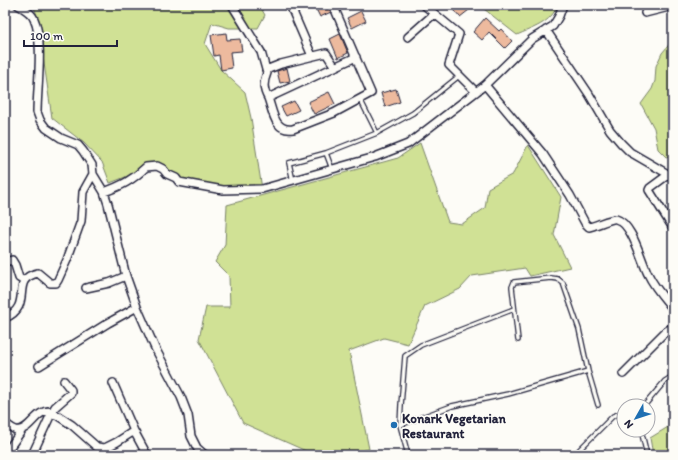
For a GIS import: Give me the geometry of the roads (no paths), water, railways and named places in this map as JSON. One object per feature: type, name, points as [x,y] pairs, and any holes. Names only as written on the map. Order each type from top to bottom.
[{"type":"street","points":[[18,5],[34,18],[36,26],[39,55],[37,112],[40,120],[50,131],[78,146],[84,151],[92,165],[93,174],[104,192],[126,276],[137,307],[155,348],[181,397],[188,415],[191,436],[197,448],[205,455]]},
{"type":"street","points":[[232,5],[260,52],[267,73],[263,82],[264,90],[274,118],[282,129],[287,130],[334,113],[371,92],[333,5]]},
{"type":"street","points":[[290,5],[312,56]]},
{"type":"street","points":[[424,5],[459,34],[449,64],[476,92]]},
{"type":"street","points":[[104,192],[136,177],[146,167],[157,166],[167,174],[176,178],[179,182],[223,190],[262,189],[375,157],[408,144],[485,85],[532,39],[553,26],[563,5]]},
{"type":"street","points":[[645,13],[673,6]]},
{"type":"street","points":[[408,37],[434,14]]},
{"type":"street","points":[[546,30],[589,94],[610,130],[621,143],[630,152],[671,176],[649,190],[673,228]]},
{"type":"street","points":[[266,70],[281,64],[326,53],[335,66]]},
{"type":"street","points":[[268,98],[356,57]]},
{"type":"street","points":[[485,85],[543,154],[570,195],[585,223],[589,227],[612,219],[617,219],[623,222],[638,248],[647,274],[658,292],[673,309]]},
{"type":"street","points":[[5,318],[15,312],[22,298],[22,286],[24,281],[32,275],[38,273],[50,283],[56,283],[58,280],[81,221],[83,192],[93,174]]},
{"type":"street","points":[[5,262],[12,260],[19,278],[24,281]]},
{"type":"street","points":[[86,288],[109,283],[126,276]]},
{"type":"street","points":[[39,366],[108,323],[137,307]]},
{"type":"street","points":[[623,374],[665,332],[673,326]]},
{"type":"street","points":[[32,455],[55,407],[71,393],[71,390],[64,381]]},
{"type":"street","points":[[113,383],[146,455]]},
{"type":"street","points":[[5,454],[22,430],[44,412],[49,411],[72,425],[97,447],[105,448],[134,431]]},
{"type":"street","points":[[5,423],[16,430],[22,430]]},
{"type":"lane","points":[[293,180],[289,163],[326,153],[377,133],[413,113],[459,75]]},
{"type":"lane","points":[[360,99],[377,133]]},
{"type":"lane","points":[[326,153],[332,170]]},
{"type":"lane","points":[[518,340],[512,287],[514,282],[551,278],[564,282],[579,329],[588,371],[598,406]]},
{"type":"lane","points":[[408,455],[400,425],[405,356],[421,345],[514,309]]},
{"type":"lane","points":[[400,425],[452,406],[508,394],[588,371]]},
{"type":"lane","points":[[651,398],[665,381],[673,376]]},
{"type":"lane","points":[[574,455],[613,416],[616,415]]},
{"type":"lane","points":[[643,438],[647,455]]},
{"type":"place","name":"Konark Vegetarian Restaurant","points":[[394,425]]}]
